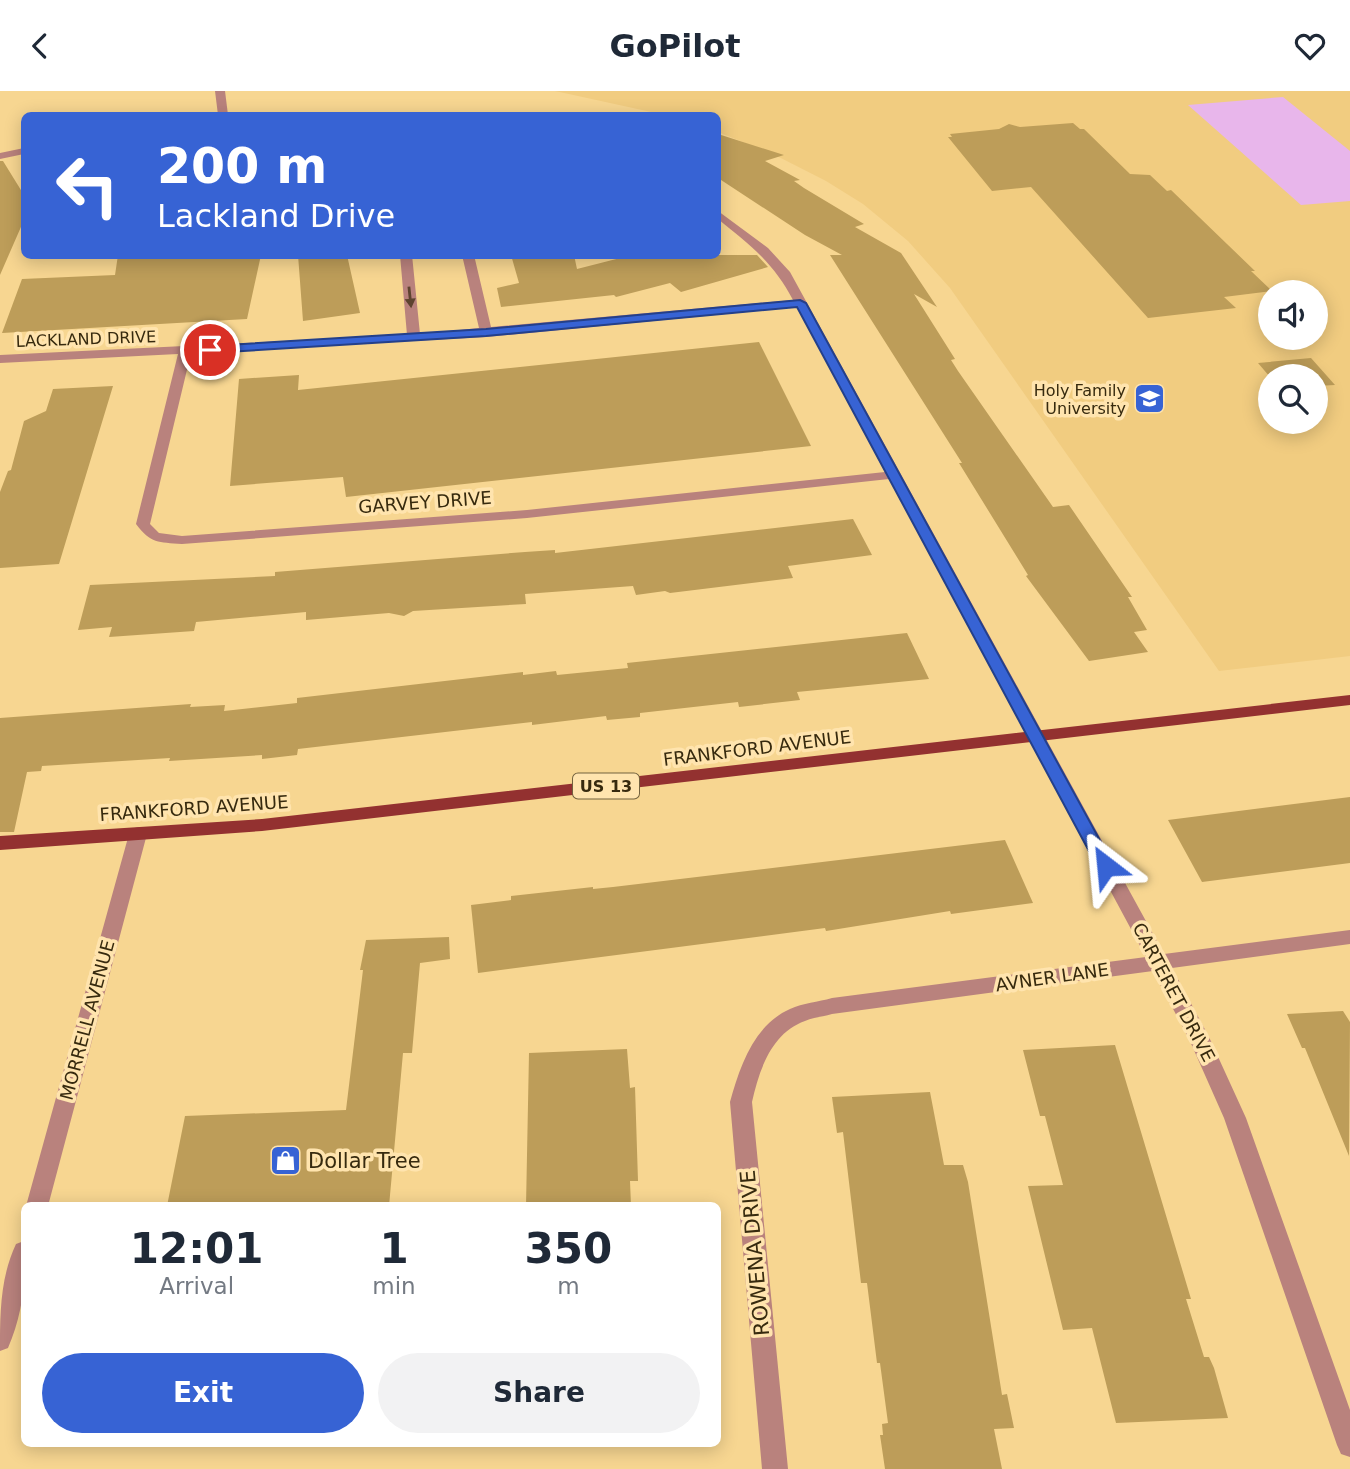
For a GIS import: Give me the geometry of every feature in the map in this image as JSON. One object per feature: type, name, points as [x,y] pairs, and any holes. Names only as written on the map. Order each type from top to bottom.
[{"type":"main road","name":"FRANKFORD AVENUE","points":[[0,843],[288,822],[1350,701]]},
{"type":"street","points":[[220,91],[223,112]]},
{"type":"street","points":[[0,156],[21,152]]},
{"type":"street","name":"CARTERET DRIVE","points":[[721,216],[764,250],[783,272],[1219,1078],[1350,1445]]},
{"type":"street","points":[[406,259],[414,338]]},
{"type":"street","points":[[469,259],[486,333]]},
{"type":"street","name":"LACKLAND DRIVE","points":[[0,359],[486,333],[800,303]]},
{"type":"street","name":"GARVEY DRIVE","points":[[185,351],[143,524],[154,537],[182,540],[527,514],[892,475]]},
{"type":"street","name":"MORRELL AVENUE","points":[[38,1202],[138,834]]},
{"type":"street","name":"AVNER LANE","points":[[764,1042],[794,1016],[832,1006],[1350,937]]},
{"type":"street","name":"ROWENA DRIVE","points":[[764,1042],[750,1068],[741,1102],[775,1469]]},
{"type":"street","points":[[0,1340],[21,1262]]},
{"type":"shaded area","name":"Holy Family University","points":[[555,91],[1350,91],[1350,656],[1219,671],[950,288],[908,241],[863,204],[826,181],[773,154],[721,133],[721,112],[651,112]]},
{"type":"shaded area","points":[[1283,97],[1350,151],[1350,201],[1301,205],[1188,105]]},
{"type":"building","points":[[1073,123],[1084,129],[1130,174],[1150,175],[1167,191],[1171,190],[1255,271],[1251,271],[1260,280],[1258,280],[1258,293],[1224,297],[1236,308],[1148,318],[1031,187],[992,191],[948,137],[952,137],[950,134],[999,129],[1009,124],[1020,127]]},
{"type":"building","points":[[721,135],[784,155],[765,161],[800,180],[794,181],[864,224],[855,227],[901,253],[937,307],[914,294],[955,359],[951,360],[958,371],[1053,507],[1069,505],[1132,597],[1128,597],[1147,630],[1134,632],[1148,652],[1089,661],[1026,576],[1028,575],[959,463],[962,463],[830,255],[842,255],[805,235],[721,180]]},
{"type":"building","points":[[0,161],[3,161],[21,190],[21,227],[0,275]]},
{"type":"building","points":[[721,255],[757,255],[768,267],[681,292],[670,283],[616,297],[614,295],[501,307],[497,288],[519,283],[512,259],[575,259],[577,269],[616,259],[721,259]]},
{"type":"building","points":[[117,259],[260,259],[247,319],[2,333],[22,279],[115,275]]},
{"type":"building","points":[[298,259],[348,259],[360,313],[303,321]]},
{"type":"building","points":[[759,342],[811,446],[346,497],[343,477],[230,486],[239,379],[299,375],[298,390]]},
{"type":"building","points":[[1311,358],[1316,364],[1259,364]]},
{"type":"building","points":[[113,386],[59,564],[0,568],[0,492],[8,471],[11,470],[24,421],[46,411],[53,389]]},
{"type":"building","points":[[853,519],[872,555],[788,566],[793,578],[670,593],[665,591],[636,595],[633,586],[525,594],[526,604],[413,611],[404,616],[389,613],[306,620],[306,612],[196,622],[194,631],[109,637],[112,627],[78,630],[90,585],[275,576],[275,572],[525,552],[555,550],[555,553]]},
{"type":"building","points":[[907,633],[929,679],[797,692],[800,700],[739,707],[738,702],[640,713],[640,717],[607,720],[606,716],[532,725],[532,722],[298,749],[297,755],[262,759],[262,755],[42,766],[41,771],[27,772],[14,832],[0,832],[0,718],[191,704],[190,707],[225,705],[224,711],[297,703],[297,698],[523,672],[523,675],[556,671],[557,675],[628,668],[627,663]]},
{"type":"building","points":[[1350,797],[1350,863],[1202,882],[1168,820]]},
{"type":"building","points":[[1005,840],[1033,903],[951,914],[950,911],[826,931],[825,928],[478,973],[471,905],[511,900],[511,896],[613,887]]},
{"type":"building","name":"Dollar Tree","points":[[449,937],[450,959],[420,963],[412,1053],[403,1053],[389,1202],[168,1202],[185,1116],[346,1110],[363,970],[360,970],[366,940]]},
{"type":"building","points":[[1343,1011],[1350,1022],[1349,1156],[1305,1048],[1302,1048],[1287,1014]]},
{"type":"building","points":[[1115,1045],[1191,1299],[1186,1299],[1204,1357],[1209,1357],[1214,1368],[1228,1418],[1116,1423],[1092,1328],[1063,1330],[1028,1186],[1063,1185],[1045,1116],[1040,1116],[1023,1050]]},
{"type":"building","points":[[627,1049],[630,1088],[635,1087],[638,1181],[630,1181],[631,1202],[526,1202],[529,1053]]},
{"type":"building","points":[[930,1092],[944,1165],[963,1165],[968,1182],[1002,1395],[1007,1394],[1014,1428],[994,1429],[1002,1469],[885,1469],[880,1435],[883,1435],[882,1424],[888,1423],[880,1363],[877,1363],[867,1283],[861,1283],[843,1132],[837,1133],[832,1097]]},
{"type":"place","name":"Holy Family University","points":[[1149,399]]},
{"type":"place","name":"Dollar Tree","points":[[285,1161]]},
{"type":"route","points":[[210,350],[486,333],[800,303],[1106,866]]}]
